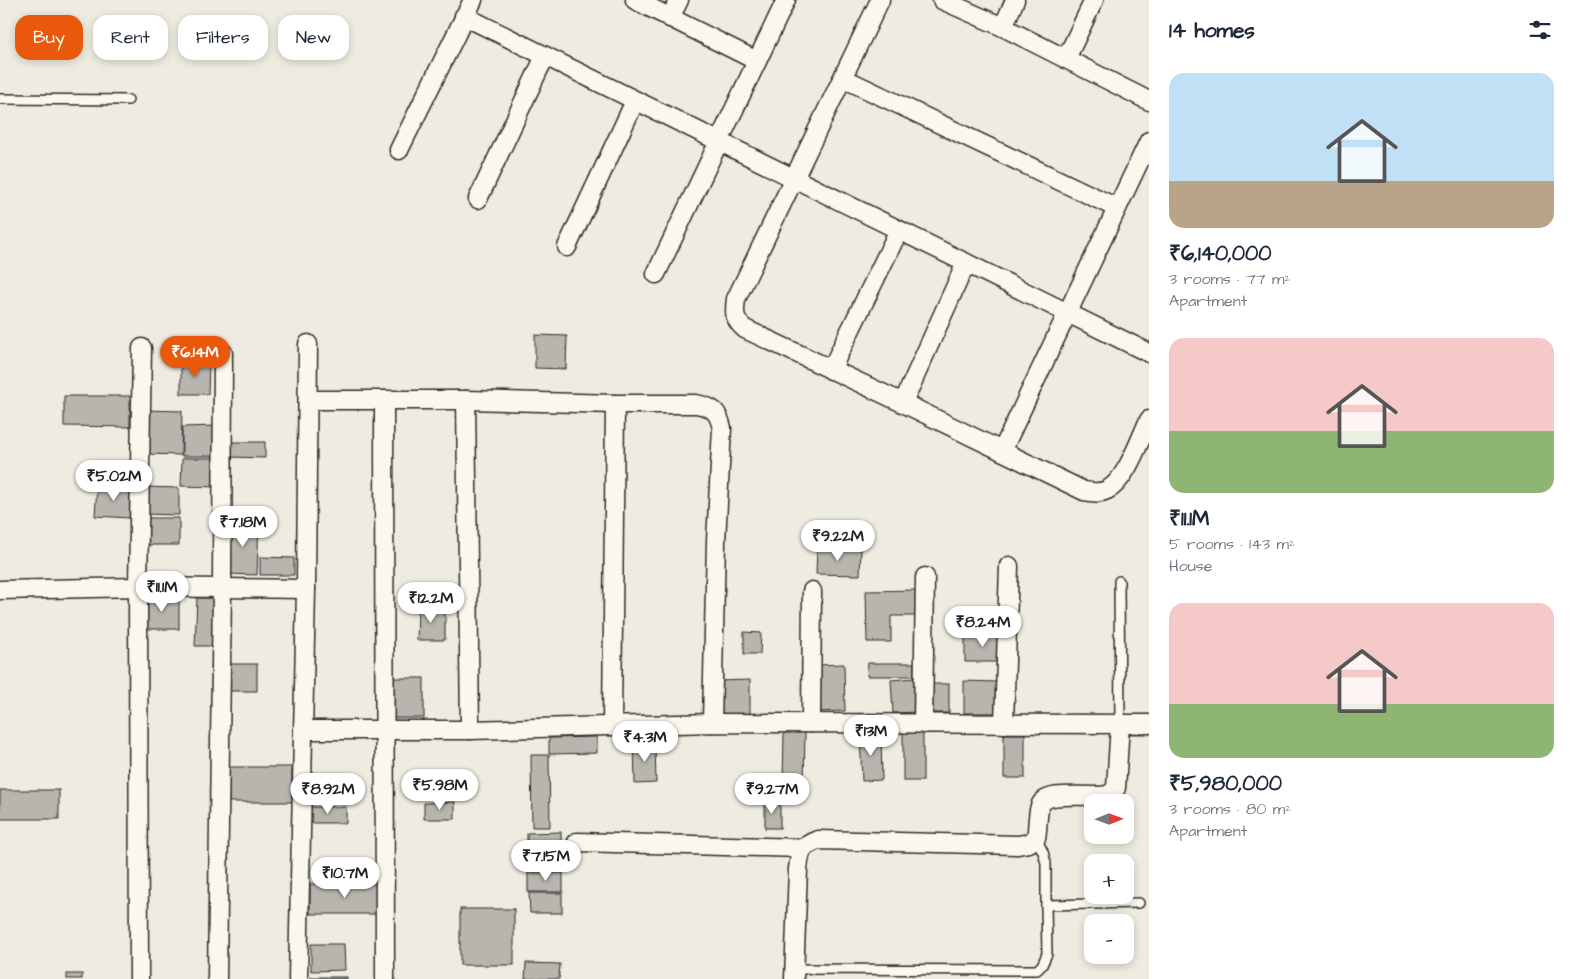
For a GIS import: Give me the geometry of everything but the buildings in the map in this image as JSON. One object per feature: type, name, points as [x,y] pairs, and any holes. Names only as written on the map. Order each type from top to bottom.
[{"type":"street","points":[[399,150],[472,0]]},
{"type":"street","points":[[635,0],[757,61]]},
{"type":"street","points":[[670,18],[679,0]]},
{"type":"street","points":[[656,274],[786,0]]},
{"type":"street","points":[[880,0],[736,299],[734,312],[737,322],[745,329],[1084,491],[1095,493],[1107,490],[1117,482],[1125,471],[1149,420]]},
{"type":"street","points":[[942,0],[1002,27],[1149,101]]},
{"type":"street","points":[[1002,27],[1015,0]]},
{"type":"street","points":[[1066,59],[1094,0]]},
{"type":"street","points":[[464,16],[1149,353]]},
{"type":"street","points":[[478,198],[545,56]]},
{"type":"street","points":[[843,78],[1117,208]]},
{"type":"street","points":[[567,247],[635,100]]},
{"type":"street","points":[[1002,451],[1149,141]]},
{"type":"street","points":[[831,370],[900,230]]},
{"type":"street","points":[[903,403],[966,263]]},
{"type":"street","points":[[298,979],[306,589],[308,344]]},
{"type":"street","points":[[139,979],[138,587],[142,348]]},
{"type":"street","points":[[217,979],[223,352]]},
{"type":"street","points":[[308,400],[466,400],[696,404],[709,406],[719,416],[722,428],[716,541],[712,723]]},
{"type":"street","points":[[384,400],[383,729],[385,979]]},
{"type":"street","points":[[466,400],[470,730]]},
{"type":"street","points":[[612,726],[615,404]]},
{"type":"street","points":[[1004,724],[1009,566]]},
{"type":"street","points":[[923,724],[925,577]]},
{"type":"street","points":[[0,590],[138,587],[306,589]]},
{"type":"street","points":[[811,723],[812,591]]},
{"type":"street","points":[[303,730],[470,730],[712,723],[1149,724]]},
{"type":"street","points":[[577,842],[802,848],[818,840],[1018,845],[1029,843],[1036,838],[1040,805],[1046,798],[1057,796],[1103,796],[1109,795],[1116,788],[1120,724]]},
{"type":"street","points":[[794,974],[798,869],[802,848]]},
{"type":"lane","points":[[0,99],[128,100]]},
{"type":"lane","points":[[1119,581],[1120,724]]},
{"type":"lane","points":[[794,974],[1037,970],[1042,965],[1046,954],[1046,863],[1036,838]]},
{"type":"lane","points":[[1046,905],[1138,903]]}]
